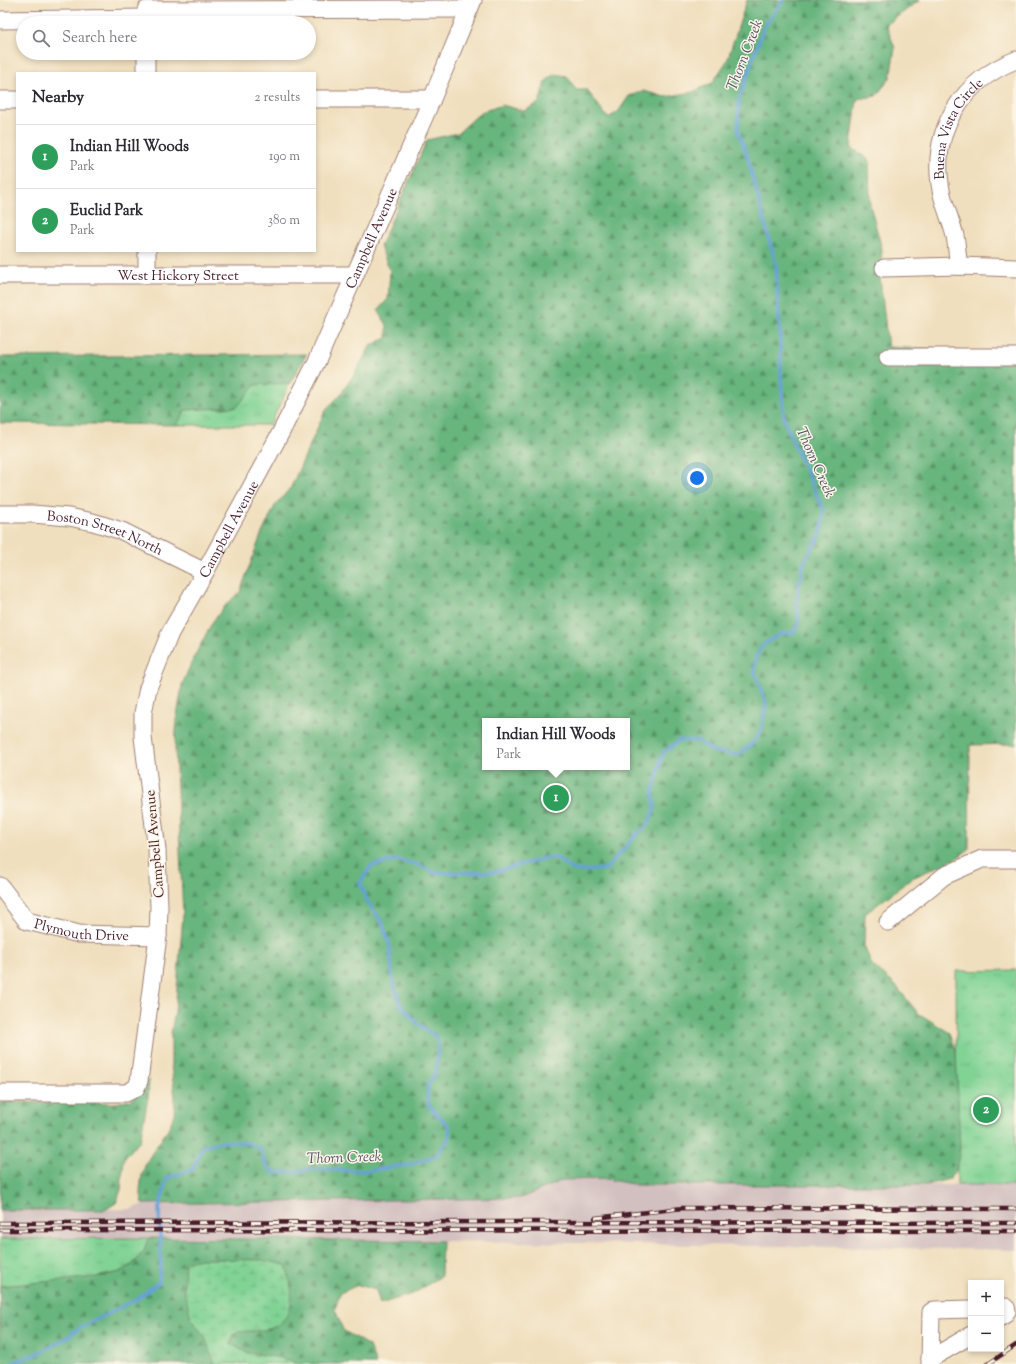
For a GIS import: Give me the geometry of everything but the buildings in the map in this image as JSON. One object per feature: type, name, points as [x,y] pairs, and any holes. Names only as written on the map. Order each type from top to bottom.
[{"type":"street","points":[[83,16],[470,4]]},
{"type":"street","name":"Campbell Avenue","points":[[0,1093],[126,1093],[136,1088],[139,1081],[158,936],[159,907],[157,850],[144,737],[143,713],[148,688],[170,633],[280,434],[317,361],[432,98],[470,4]]},
{"type":"street","points":[[0,20],[16,19]]},
{"type":"street","points":[[146,60],[146,72]]},
{"type":"street","name":"Buena Vista Circle","points":[[959,266],[955,236],[940,185],[938,167],[940,147],[947,122],[963,96],[977,82],[994,70],[1016,60]]},
{"type":"street","points":[[316,99],[432,98]]},
{"type":"street","points":[[0,100],[16,100]]},
{"type":"street","points":[[147,252],[147,275]]},
{"type":"street","points":[[884,268],[959,266],[1016,268]]},
{"type":"street","name":"West Hickory Street","points":[[0,275],[355,275]]},
{"type":"street","points":[[888,357],[1016,357]]},
{"type":"street","name":"Boston Street North","points":[[0,514],[32,514],[69,517],[100,524],[122,531],[205,572]]},
{"type":"street","points":[[888,922],[944,876],[982,859],[1016,859]]},
{"type":"street","name":"Plymouth Drive","points":[[0,886],[27,921],[79,934],[158,936]]},
{"type":"street","points":[[1004,1307],[1006,1307],[1007,1311],[1004,1316]]},
{"type":"street","points":[[930,1361],[931,1312],[934,1310],[968,1309]]},
{"type":"street","points":[[930,1361],[968,1337]]},
{"type":"shaded area","points":[[607,1179],[636,1185],[1016,1185],[1016,1250],[442,1241],[148,1238],[0,1239],[0,1210],[132,1209],[143,1204],[521,1198],[563,1180]]},
{"type":"green space","points":[[747,0],[920,0],[886,25],[895,48],[890,78],[876,96],[857,99],[851,147],[869,160],[870,205],[882,249],[880,278],[888,347],[949,350],[1016,362],[1016,744],[970,745],[969,849],[957,858],[912,878],[865,914],[864,946],[872,965],[896,986],[918,1013],[950,1033],[956,1050],[960,1149],[956,1170],[949,1179],[927,1185],[636,1185],[607,1179],[563,1180],[521,1198],[143,1204],[140,1189],[146,1163],[167,1131],[174,1116],[175,1097],[171,1065],[171,1033],[175,1012],[183,915],[175,747],[177,717],[182,685],[193,659],[213,621],[225,606],[240,592],[261,535],[275,506],[291,487],[326,409],[341,394],[371,345],[387,338],[387,325],[378,310],[388,299],[390,271],[380,246],[427,140],[458,133],[481,112],[502,105],[524,111],[539,103],[545,82],[554,74],[567,76],[576,90],[587,90],[608,118],[618,112],[629,96],[644,91],[665,97],[693,92],[712,83],[727,61]]},
{"type":"green space","points":[[307,354],[290,383],[255,385],[237,407],[185,410],[177,425],[0,423],[0,357]]},
{"type":"green space","points":[[290,383],[270,425],[177,425],[185,410],[237,407],[255,384]]},
{"type":"green space","points":[[1016,970],[1016,1185],[957,1185],[956,971]]},
{"type":"green space","points":[[149,1079],[148,1098],[140,1141],[124,1158],[121,1190],[116,1203],[105,1210],[0,1210],[0,1102],[115,1103],[132,1100]]},
{"type":"green space","points":[[148,1238],[145,1251],[132,1265],[0,1364],[0,1239]]},
{"type":"green space","points":[[148,1238],[442,1241],[441,1276],[415,1293],[380,1304],[376,1290],[358,1285],[340,1293],[335,1309],[343,1330],[369,1346],[376,1364],[294,1364],[293,1361],[248,1353],[230,1344],[235,1332],[271,1329],[262,1260],[201,1259],[185,1262],[191,1318],[205,1337],[215,1364],[0,1364],[0,1286],[96,1277],[120,1272],[132,1265],[144,1251]]},
{"type":"green space","points":[[201,1259],[262,1260],[286,1265],[290,1283],[291,1300],[290,1308],[286,1316],[281,1323],[269,1329],[235,1332],[230,1344],[248,1353],[293,1361],[294,1364],[215,1364],[205,1337],[191,1318],[184,1290],[185,1262]]},
{"type":"waterway","name":"Thorn Creek","points":[[10,1364],[41,1352],[62,1341],[78,1329],[137,1299],[159,1282],[161,1261],[159,1209],[167,1178],[193,1169],[203,1146],[224,1141],[248,1143],[261,1149],[265,1163],[273,1173],[311,1169],[367,1171],[412,1164],[437,1155],[449,1139],[449,1126],[428,1105],[427,1087],[436,1071],[438,1051],[437,1038],[417,1023],[400,1004],[393,981],[389,943],[382,922],[368,903],[360,883],[371,866],[397,860],[416,864],[436,873],[495,872],[546,858],[555,857],[570,868],[578,871],[606,869],[636,835],[648,825],[655,808],[653,792],[663,753],[680,740],[698,741],[713,751],[738,755],[753,743],[762,728],[766,703],[754,670],[756,656],[763,645],[780,634],[795,632],[799,623],[797,605],[803,564],[821,533],[824,511],[784,420],[776,265],[746,152],[738,131],[739,100],[764,27],[784,0]]},
{"type":"railway","points":[[595,1218],[683,1208],[1016,1209]]},
{"type":"railway","points":[[0,1223],[1016,1223]]},
{"type":"railway","points":[[0,1230],[1016,1231]]},
{"type":"railway","points":[[988,1364],[1016,1345]]},
{"type":"place","name":"Indian Hill Woods","points":[[556,798]]},
{"type":"place","name":"Euclid Park","points":[[986,1110]]}]
